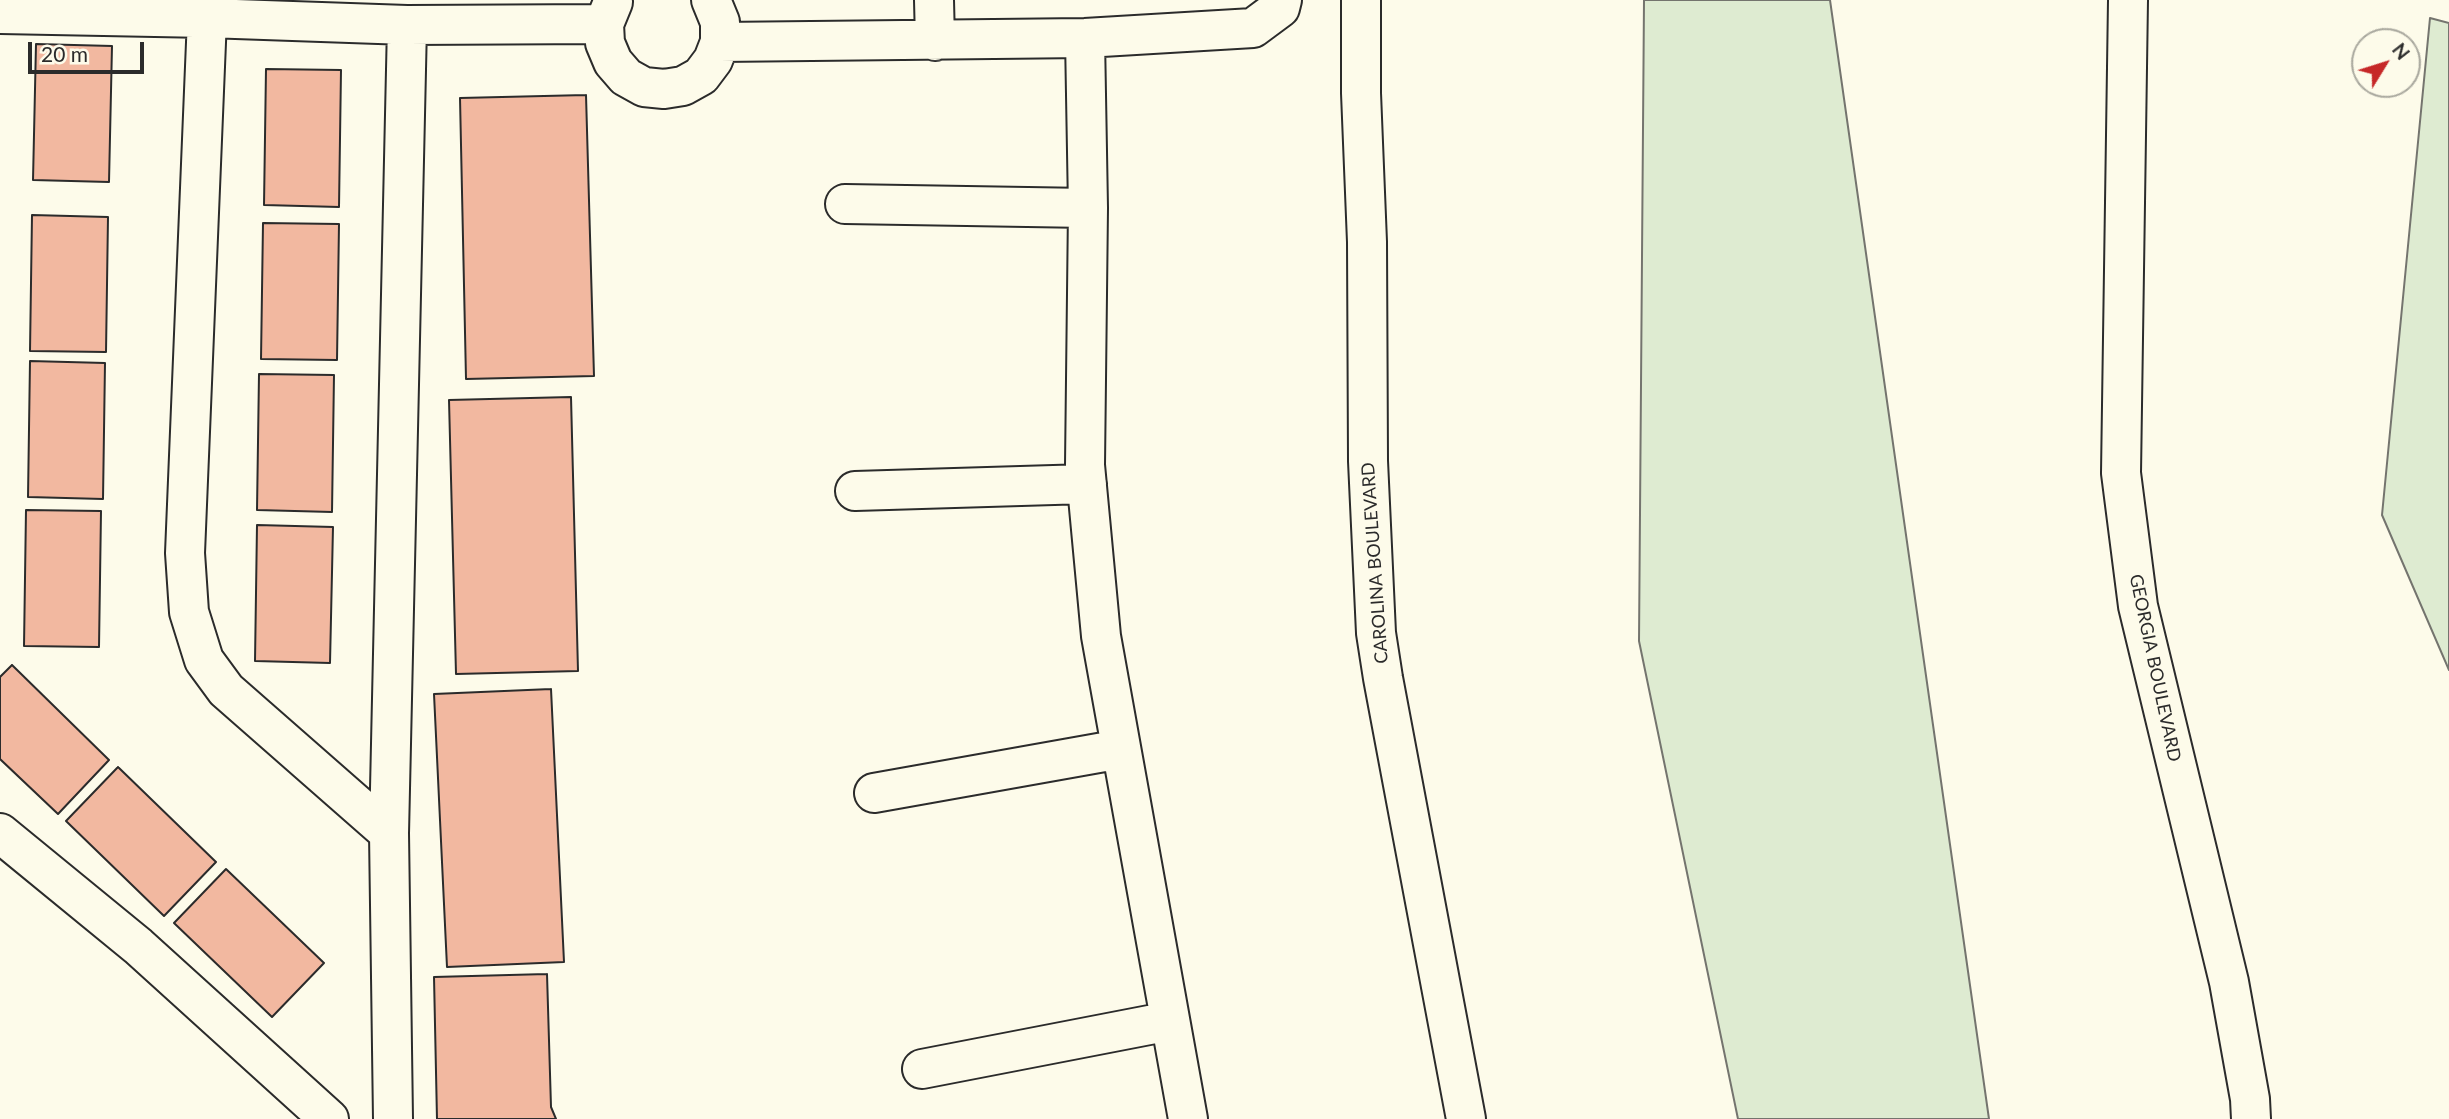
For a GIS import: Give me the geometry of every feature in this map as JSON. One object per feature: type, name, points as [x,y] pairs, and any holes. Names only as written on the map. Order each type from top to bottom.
[{"type":"street","points":[[0,14],[407,25],[609,12],[605,43],[613,62],[626,77],[644,87],[664,89],[683,86],[701,76],[713,60],[720,42],[720,22],[711,0]]},
{"type":"street","points":[[934,0],[935,41]]},
{"type":"street","points":[[720,42],[1085,38],[1253,28],[1280,8],[1282,0]]},
{"type":"street","name":"CAROLINA BOULEVARD","points":[[1361,0],[1367,242],[1368,461],[1376,633],[1466,1119]]},
{"type":"street","name":"GEORGIA BOULEVARD","points":[[2128,0],[2121,473],[2138,606],[2229,982],[2250,1099],[2251,1119]]},
{"type":"street","points":[[207,18],[185,553],[189,612],[204,660],[226,690],[389,832]]},
{"type":"street","points":[[393,1119],[389,832],[407,25]]},
{"type":"street","points":[[1085,38],[1088,208],[1085,465],[1101,636],[1188,1119]]},
{"type":"street","points":[[845,204],[1088,208]]},
{"type":"street","points":[[855,491],[1087,484]]},
{"type":"street","points":[[874,793],[1121,749]]},
{"type":"street","points":[[0,833],[138,946],[329,1119]]},
{"type":"street","points":[[922,1069],[1170,1021]]},
{"type":"green space","points":[[1644,0],[1830,0],[1989,1119],[1738,1119],[1639,641]]},
{"type":"green space","points":[[2430,18],[2449,23],[2449,670],[2382,515]]},
{"type":"building","points":[[36,44],[112,46],[109,182],[33,180]]},
{"type":"building","points":[[266,69],[341,70],[339,207],[264,205]]},
{"type":"building","points":[[586,95],[594,376],[466,379],[460,98]]},
{"type":"building","points":[[32,215],[108,217],[106,352],[30,351]]},
{"type":"building","points":[[263,223],[339,224],[337,360],[261,359]]},
{"type":"building","points":[[30,361],[105,363],[103,499],[28,497]]},
{"type":"building","points":[[259,374],[334,375],[332,512],[257,510]]},
{"type":"building","points":[[571,397],[578,671],[456,674],[449,400]]},
{"type":"building","points":[[26,510],[101,511],[99,647],[24,646]]},
{"type":"building","points":[[257,525],[333,527],[330,663],[255,661]]},
{"type":"building","points":[[12,665],[109,760],[58,814],[0,759],[0,677]]},
{"type":"building","points":[[551,689],[564,962],[447,967],[434,694]]},
{"type":"building","points":[[118,767],[216,862],[164,916],[66,821]]},
{"type":"building","points":[[226,869],[324,963],[272,1017],[174,923]]},
{"type":"building","points":[[547,974],[551,1107],[556,1119],[437,1119],[434,977]]}]
